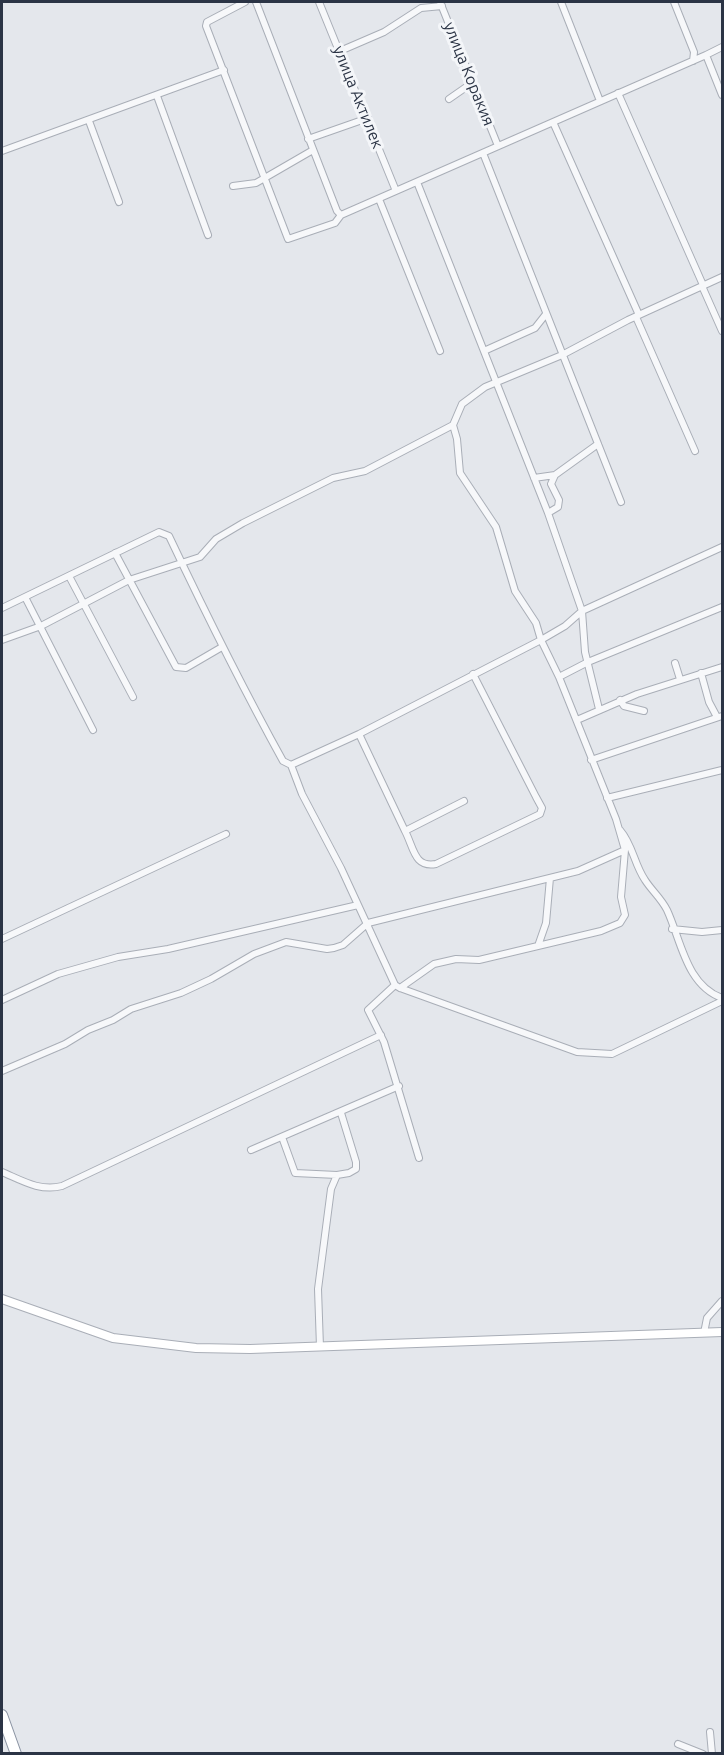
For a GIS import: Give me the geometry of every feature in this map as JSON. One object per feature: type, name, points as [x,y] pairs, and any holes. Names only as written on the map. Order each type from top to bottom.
[{"type":"highway","points":[[2,1715],[16,1754]]},
{"type":"main road","points":[[2,1299],[70,1325],[113,1338],[145,1343],[250,1349],[723,1332]]},
{"type":"street","points":[[241,2],[207,22],[288,239],[335,223],[341,215],[723,47]]},
{"type":"street","points":[[256,2],[308,139],[337,211],[341,215]]},
{"type":"street","name":"улица Актилек","points":[[319,2],[368,118],[396,192]]},
{"type":"street","points":[[561,2],[600,100]]},
{"type":"street","points":[[674,2],[693,52],[693,61]]},
{"type":"street","points":[[340,51],[384,32],[421,8],[441,4]]},
{"type":"street","name":"улица Коракия","points":[[441,4],[498,146]]},
{"type":"street","points":[[706,55],[723,95]]},
{"type":"street","points":[[2,151],[224,70]]},
{"type":"street","points":[[449,99],[472,83]]},
{"type":"street","points":[[618,93],[723,331]]},
{"type":"street","points":[[157,96],[208,234]]},
{"type":"street","points":[[308,139],[368,118]]},
{"type":"street","points":[[89,121],[119,202]]},
{"type":"street","points":[[553,122],[695,451]]},
{"type":"street","points":[[233,186],[251,185],[313,150]]},
{"type":"street","points":[[483,153],[621,502]]},
{"type":"street","points":[[417,182],[548,513],[582,611],[588,662],[599,709]]},
{"type":"street","points":[[379,200],[440,351]]},
{"type":"street","points":[[419,1158],[399,1086],[381,1035],[368,1010],[398,986],[434,964],[456,959],[479,960],[538,946],[620,923],[625,915],[621,897],[625,850],[618,827],[560,677],[541,640],[536,623],[515,591],[496,527],[460,473],[457,439],[453,425],[457,411],[468,397],[562,355],[637,316],[723,277]]},
{"type":"street","points":[[484,351],[535,328],[546,314]]},
{"type":"street","points":[[2,640],[41,626],[129,580],[183,565],[200,557],[216,539],[243,523],[333,478],[365,471],[453,425]]},
{"type":"street","points":[[534,478],[555,475],[598,444]]},
{"type":"street","points":[[548,513],[558,507],[559,500],[551,484],[555,475]]},
{"type":"street","points":[[2,608],[159,532],[169,536],[222,648],[283,761],[291,765],[302,794],[398,986],[577,1052],[612,1054],[723,1000],[699,982],[672,929],[668,912],[660,897],[644,880],[630,843],[618,827]]},
{"type":"street","points":[[291,765],[359,734],[541,640],[565,626],[582,611],[723,547]]},
{"type":"street","points":[[115,553],[176,667],[186,669],[222,648]]},
{"type":"street","points":[[69,576],[133,697]]},
{"type":"street","points":[[25,597],[93,730]]},
{"type":"street","points":[[560,677],[588,662],[723,607]]},
{"type":"street","points":[[675,663],[680,679]]},
{"type":"street","points":[[577,720],[620,700],[723,667]]},
{"type":"street","points":[[591,760],[720,716],[709,702],[701,673]]},
{"type":"street","points":[[359,734],[419,863],[426,866],[436,864],[540,814],[539,803],[472,674]]},
{"type":"street","points":[[620,700],[624,706],[644,711]]},
{"type":"street","points":[[607,798],[723,770]]},
{"type":"street","points":[[405,831],[464,801]]},
{"type":"street","points":[[2,939],[226,834]]},
{"type":"street","points":[[2,1071],[65,1044],[131,1009],[181,993],[254,954],[286,942],[327,949],[334,948],[343,945],[368,923],[550,879],[578,871],[625,850]]},
{"type":"street","points":[[538,946],[546,923],[550,879]]},
{"type":"street","points":[[2,1000],[58,974],[118,957],[168,949],[358,905]]},
{"type":"street","points":[[672,929],[702,932],[723,930]]},
{"type":"street","points":[[2,1172],[39,1187],[51,1189],[62,1186],[381,1035]]},
{"type":"street","points":[[251,1150],[399,1086]]},
{"type":"street","points":[[282,1137],[295,1173],[337,1175],[349,1173],[356,1169],[356,1162],[341,1113]]},
{"type":"street","points":[[320,1347],[318,1289],[332,1189],[337,1175]]},
{"type":"street","points":[[704,1333],[707,1318],[723,1301]]},
{"type":"street","points":[[710,1732],[712,1754]]},
{"type":"street","points":[[678,1744],[703,1754]]}]
